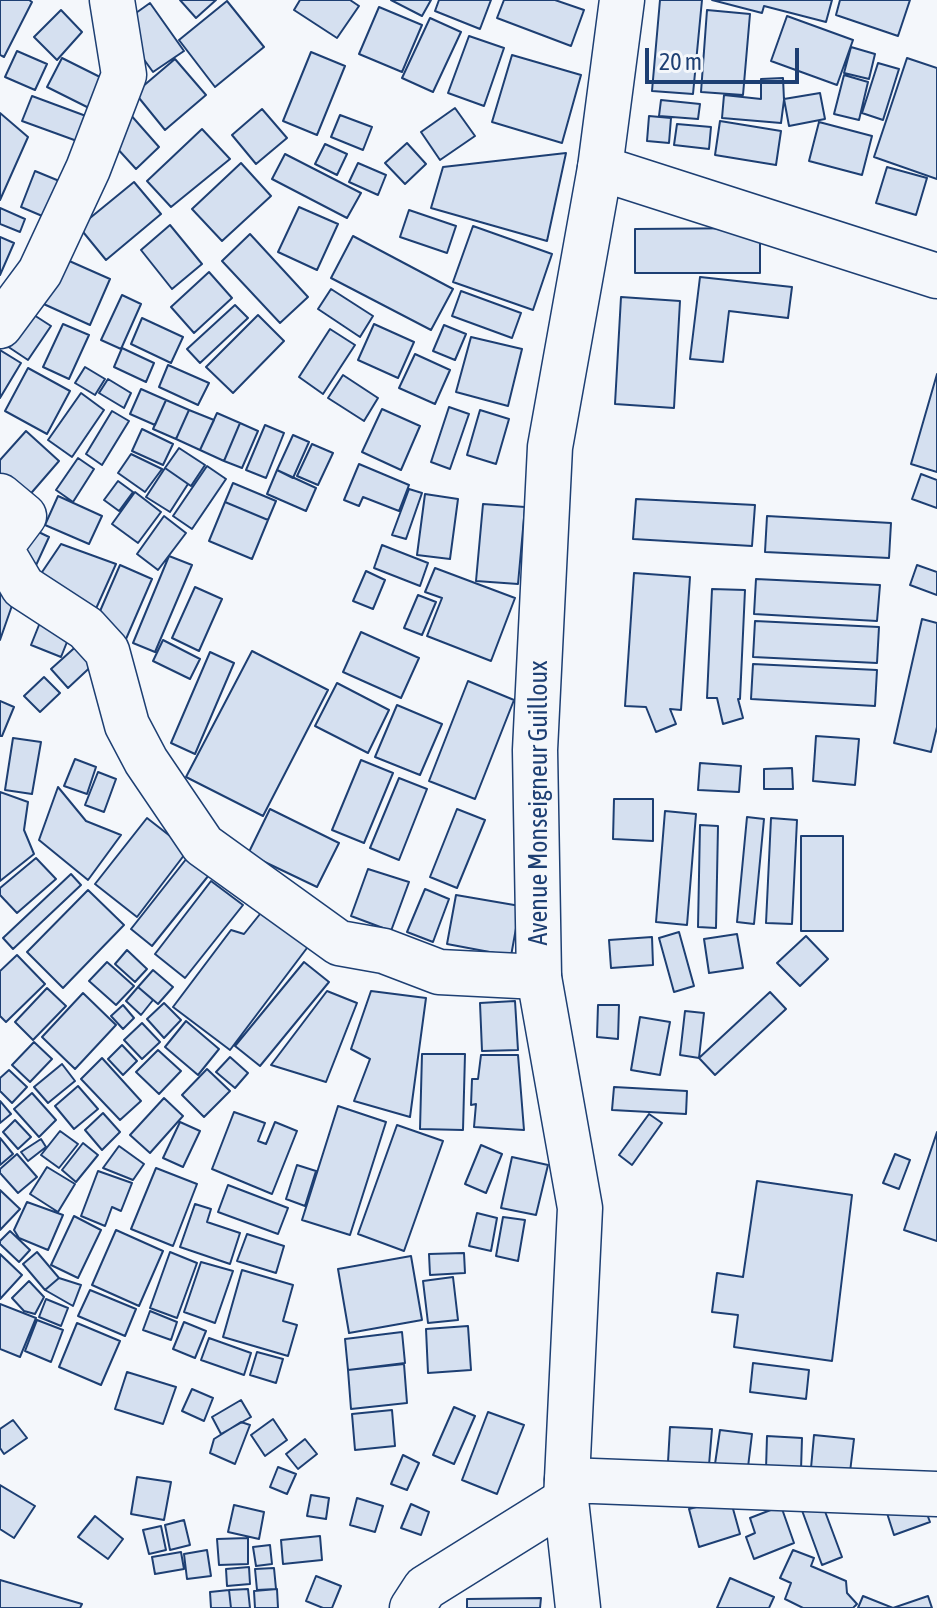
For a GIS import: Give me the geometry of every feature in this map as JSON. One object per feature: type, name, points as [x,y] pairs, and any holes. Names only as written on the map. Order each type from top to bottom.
[{"type":"street","points":[[0,326],[40,272],[88,169],[124,75],[112,0]]},
{"type":"street","name":"Avenue Monseigneur Guilloux","points":[[578,1608],[567,1490],[580,1208],[539,977],[535,750],[550,447],[600,168],[622,0]]},
{"type":"street","points":[[600,168],[937,276]]},
{"type":"street","points":[[0,496],[24,516],[0,548],[23,587],[86,628],[107,651],[127,725],[146,761],[203,845],[339,943],[384,951],[439,972],[539,977]]},
{"type":"street","points":[[412,1608],[425,1588],[567,1490],[937,1494]]},
{"type":"building","points":[[0,0],[32,2],[4,57],[0,55]]},
{"type":"building","points":[[180,0],[216,0],[196,18]]},
{"type":"building","points":[[300,0],[350,0],[359,6],[337,38],[294,10]]},
{"type":"building","points":[[391,0],[431,0],[422,16]]},
{"type":"building","points":[[439,0],[491,0],[480,29],[435,11]]},
{"type":"building","points":[[504,0],[555,0],[584,10],[571,46],[497,18]]},
{"type":"building","points":[[660,0],[702,0],[693,94],[652,91]]},
{"type":"building","points":[[712,0],[832,0],[826,22],[764,6],[762,13]]},
{"type":"building","points":[[840,0],[910,0],[898,36],[836,15]]},
{"type":"building","points":[[227,1],[264,47],[215,87],[179,40]]},
{"type":"building","points":[[150,3],[184,51],[153,72],[119,25]]},
{"type":"building","points":[[379,7],[422,25],[402,72],[359,54]]},
{"type":"building","points":[[61,10],[82,32],[57,60],[34,37]]},
{"type":"building","points":[[707,10],[750,14],[743,95],[701,92]]},
{"type":"building","points":[[787,16],[853,40],[837,85],[771,61]]},
{"type":"building","points":[[430,18],[461,32],[433,92],[402,78]]},
{"type":"building","points":[[469,36],[504,48],[484,106],[448,93]]},
{"type":"building","points":[[851,47],[875,54],[869,79],[844,73]]},
{"type":"building","points":[[17,51],[47,64],[35,90],[5,77]]},
{"type":"building","points":[[311,52],[345,66],[317,135],[283,121]]},
{"type":"building","points":[[512,55],[581,75],[562,143],[492,122]]},
{"type":"building","points":[[62,58],[102,78],[89,108],[47,87]]},
{"type":"building","points":[[907,58],[937,68],[937,179],[874,157]]},
{"type":"building","points":[[175,59],[206,95],[165,130],[135,93]]},
{"type":"building","points":[[878,63],[899,69],[883,120],[862,113]]},
{"type":"building","points":[[844,75],[868,82],[859,120],[834,114]]},
{"type":"building","points":[[783,78],[781,123],[722,118],[724,95],[761,99],[761,79]]},
{"type":"building","points":[[820,93],[825,119],[789,126],[784,99]]},
{"type":"building","points":[[32,96],[86,116],[77,141],[22,121]]},
{"type":"building","points":[[661,100],[700,104],[698,119],[659,116]]},
{"type":"building","points":[[455,108],[475,136],[440,160],[421,132]]},
{"type":"building","points":[[262,109],[287,138],[256,164],[232,135]]},
{"type":"building","points":[[0,113],[28,137],[0,200]]},
{"type":"building","points":[[129,113],[159,147],[136,169],[105,135]]},
{"type":"building","points":[[340,115],[372,127],[363,150],[331,137]]},
{"type":"building","points":[[649,116],[671,118],[669,143],[647,141]]},
{"type":"building","points":[[720,121],[781,131],[776,165],[715,155]]},
{"type":"building","points":[[819,122],[872,136],[862,175],[809,161]]},
{"type":"building","points":[[677,124],[711,127],[709,149],[674,145]]},
{"type":"building","points":[[202,129],[230,159],[171,207],[147,181]]},
{"type":"building","points":[[407,143],[426,164],[405,184],[385,163]]},
{"type":"building","points":[[325,144],[347,154],[337,175],[315,164]]},
{"type":"building","points":[[566,153],[547,241],[431,208],[443,167]]},
{"type":"building","points":[[285,154],[361,193],[347,218],[272,179]]},
{"type":"building","points":[[241,163],[271,196],[222,241],[192,209]]},
{"type":"building","points":[[358,163],[386,175],[378,195],[349,182]]},
{"type":"building","points":[[887,167],[927,178],[916,215],[876,203]]},
{"type":"building","points":[[35,171],[69,185],[54,221],[21,207]]},
{"type":"building","points":[[134,182],[161,214],[106,260],[79,227]]},
{"type":"building","points":[[299,207],[338,224],[317,270],[278,252]]},
{"type":"building","points":[[0,208],[25,219],[20,232],[0,224]]},
{"type":"building","points":[[409,210],[456,226],[447,253],[400,237]]},
{"type":"building","points":[[170,225],[202,264],[172,289],[141,250]]},
{"type":"building","points":[[473,226],[552,254],[533,310],[453,282]]},
{"type":"building","points":[[760,228],[760,273],[635,273],[635,229]]},
{"type":"building","points":[[250,234],[308,297],[280,323],[222,261]]},
{"type":"building","points":[[353,236],[453,289],[431,330],[331,278]]},
{"type":"building","points":[[0,237],[14,243],[0,275]]},
{"type":"building","points":[[58,256],[110,279],[90,325],[37,301]]},
{"type":"building","points":[[209,272],[232,298],[194,333],[171,307]]},
{"type":"building","points":[[700,277],[792,287],[788,318],[729,311],[723,362],[690,359]]},
{"type":"building","points":[[331,289],[373,316],[360,337],[318,309]]},
{"type":"building","points":[[461,291],[521,313],[512,338],[452,316]]},
{"type":"building","points":[[122,295],[141,304],[121,349],[101,340]]},
{"type":"building","points":[[621,297],[680,301],[674,408],[615,404]]},
{"type":"building","points":[[235,305],[248,318],[200,363],[187,349]]},
{"type":"building","points":[[23,308],[51,326],[28,360],[1,342]]},
{"type":"building","points":[[258,315],[284,341],[233,393],[206,367]]},
{"type":"building","points":[[142,318],[183,337],[171,363],[131,344]]},
{"type":"building","points":[[63,324],[89,335],[69,379],[43,367]]},
{"type":"building","points":[[374,324],[414,342],[398,378],[358,360]]},
{"type":"building","points":[[444,325],[466,334],[455,360],[433,351]]},
{"type":"building","points":[[330,329],[355,345],[323,394],[299,377]]},
{"type":"building","points":[[471,337],[522,349],[508,406],[456,392]]},
{"type":"building","points":[[122,348],[154,363],[146,382],[114,367]]},
{"type":"building","points":[[0,350],[21,363],[0,398]]},
{"type":"building","points":[[415,354],[450,370],[435,404],[399,388]]},
{"type":"building","points":[[168,365],[209,383],[198,405],[159,387]]},
{"type":"building","points":[[85,367],[105,379],[95,395],[75,383]]},
{"type":"building","points":[[28,368],[70,391],[47,434],[5,411]]},
{"type":"building","points":[[937,374],[937,472],[911,464]]},
{"type":"building","points":[[343,375],[378,398],[364,421],[328,398]]},
{"type":"building","points":[[108,379],[131,393],[124,408],[99,393]]},
{"type":"building","points":[[141,389],[166,400],[155,425],[130,414]]},
{"type":"building","points":[[81,393],[104,410],[72,457],[48,440]]},
{"type":"building","points":[[166,400],[189,410],[176,439],[153,429]]},
{"type":"building","points":[[449,407],[469,414],[450,469],[431,462]]},
{"type":"building","points":[[382,409],[420,426],[401,470],[362,452]]},
{"type":"building","points":[[189,410],[214,420],[200,450],[176,439]]},
{"type":"building","points":[[480,410],[509,419],[496,464],[467,455]]},
{"type":"building","points":[[112,411],[129,421],[102,465],[86,454]]},
{"type":"building","points":[[217,413],[240,423],[224,461],[200,450]]},
{"type":"building","points":[[240,423],[258,431],[242,468],[224,461]]},
{"type":"building","points":[[265,425],[284,433],[266,478],[246,470]]},
{"type":"building","points":[[142,429],[173,444],[163,465],[132,451]]},
{"type":"building","points":[[26,431],[59,461],[20,506],[0,488],[0,460]]},
{"type":"building","points":[[293,435],[309,442],[293,478],[277,470]]},
{"type":"building","points":[[312,444],[333,453],[318,485],[297,476]]},
{"type":"building","points":[[179,448],[205,465],[191,486],[165,468]]},
{"type":"building","points":[[131,454],[162,469],[145,492],[118,473]]},
{"type":"building","points":[[78,458],[94,469],[73,502],[56,490]]},
{"type":"building","points":[[359,464],[409,485],[399,511],[363,497],[359,506],[344,500]]},
{"type":"building","points":[[207,466],[226,479],[192,529],[173,516]]},
{"type":"building","points":[[165,468],[188,484],[170,512],[146,497]]},
{"type":"building","points":[[277,470],[316,488],[306,511],[267,494]]},
{"type":"building","points":[[921,474],[937,480],[937,508],[912,499]]},
{"type":"building","points":[[118,481],[133,492],[119,511],[104,500]]},
{"type":"building","points":[[233,483],[276,501],[268,520],[225,502]]},
{"type":"building","points":[[409,489],[422,493],[406,539],[392,535]]},
{"type":"building","points":[[135,492],[161,512],[138,543],[112,524]]},
{"type":"building","points":[[425,494],[458,499],[450,559],[417,555]]},
{"type":"building","points":[[58,496],[102,516],[89,544],[45,525]]},
{"type":"building","points":[[636,499],[755,505],[752,546],[633,539]]},
{"type":"building","points":[[225,502],[268,520],[252,559],[209,541]]},
{"type":"building","points":[[483,504],[525,507],[518,584],[476,581]]},
{"type":"building","points":[[164,516],[186,533],[158,570],[137,554]]},
{"type":"building","points":[[767,516],[891,523],[889,558],[765,552]]},
{"type":"building","points":[[24,525],[49,537],[32,574],[8,554]]},
{"type":"building","points":[[61,544],[116,564],[90,622],[34,584]]},
{"type":"building","points":[[382,545],[428,563],[420,586],[374,568]]},
{"type":"building","points":[[169,556],[192,565],[155,652],[133,643]]},
{"type":"building","points":[[120,565],[152,579],[126,639],[94,625]]},
{"type":"building","points":[[917,565],[937,572],[937,595],[910,585]]},
{"type":"building","points":[[435,568],[515,598],[491,661],[427,636],[442,598],[425,592]]},
{"type":"building","points":[[366,571],[385,580],[373,609],[353,601]]},
{"type":"building","points":[[634,573],[690,577],[681,710],[670,709],[676,724],[656,732],[646,707],[625,706]]},
{"type":"building","points":[[756,579],[880,585],[877,621],[754,614]]},
{"type":"building","points":[[195,587],[222,599],[199,651],[172,638]]},
{"type":"building","points":[[712,589],[745,590],[738,699],[743,718],[723,724],[717,698],[707,698]]},
{"type":"building","points":[[0,591],[15,597],[0,640]]},
{"type":"building","points":[[418,595],[436,602],[422,635],[404,628]]},
{"type":"building","points":[[43,615],[73,627],[61,657],[31,645]]},
{"type":"building","points":[[922,619],[937,623],[937,727],[931,752],[894,743]]},
{"type":"building","points":[[755,621],[879,627],[877,663],[753,657]]},
{"type":"building","points":[[361,632],[419,658],[401,698],[343,672]]},
{"type":"building","points":[[163,640],[200,659],[190,679],[153,661]]},
{"type":"building","points":[[81,642],[98,660],[68,688],[51,669]]},
{"type":"building","points":[[252,651],[328,690],[263,816],[186,777]]},
{"type":"building","points":[[210,652],[234,663],[195,754],[171,743]]},
{"type":"building","points":[[753,664],[877,670],[875,706],[751,699]]},
{"type":"building","points":[[44,677],[60,693],[40,712],[24,696]]},
{"type":"building","points":[[468,681],[514,700],[475,799],[429,781]]},
{"type":"building","points":[[337,683],[389,710],[368,753],[315,726]]},
{"type":"building","points":[[0,701],[14,707],[2,736],[0,736]]},
{"type":"building","points":[[397,705],[442,724],[420,775],[375,757]]},
{"type":"building","points":[[816,736],[859,739],[855,785],[813,781]]},
{"type":"building","points":[[13,738],[41,742],[32,794],[5,790]]},
{"type":"building","points":[[75,759],[96,767],[87,794],[64,786]]},
{"type":"building","points":[[361,760],[393,773],[364,843],[332,830]]},
{"type":"building","points":[[700,763],[741,766],[739,792],[698,790]]},
{"type":"building","points":[[792,768],[793,789],[764,789],[764,769]]},
{"type":"building","points":[[98,772],[116,779],[104,812],[85,805]]},
{"type":"building","points":[[399,778],[427,789],[399,860],[370,848]]},
{"type":"building","points":[[58,787],[86,821],[121,835],[88,880],[39,840]]},
{"type":"building","points":[[0,792],[28,802],[24,830],[34,854],[0,881]]},
{"type":"building","points":[[614,799],[653,799],[653,841],[613,839]]},
{"type":"building","points":[[270,809],[339,843],[317,887],[248,854]]},
{"type":"building","points":[[457,809],[485,820],[457,888],[430,877]]},
{"type":"building","points":[[665,811],[696,814],[687,925],[656,922]]},
{"type":"building","points":[[747,817],[764,819],[754,924],[737,922]]},
{"type":"building","points":[[147,818],[188,850],[137,917],[95,884]]},
{"type":"building","points":[[771,818],[797,820],[792,924],[766,923]]},
{"type":"building","points":[[700,825],[718,826],[716,928],[698,927]]},
{"type":"building","points":[[801,836],[843,836],[843,931],[801,931]]},
{"type":"building","points":[[36,858],[56,879],[17,913],[0,895],[0,888]]},
{"type":"building","points":[[187,858],[209,875],[152,946],[131,929]]},
{"type":"building","points":[[368,869],[409,882],[391,931],[351,916]]},
{"type":"building","points":[[71,874],[81,885],[13,949],[3,938]]},
{"type":"building","points":[[211,881],[243,905],[185,978],[155,954]]},
{"type":"building","points":[[425,889],[449,899],[433,942],[407,932]]},
{"type":"building","points":[[88,890],[124,925],[63,988],[27,952]]},
{"type":"building","points":[[456,895],[520,906],[511,956],[447,944]]},
{"type":"building","points":[[264,909],[310,944],[230,1050],[173,1007],[231,930],[244,934]]},
{"type":"building","points":[[679,932],[694,986],[674,992],[659,938]]},
{"type":"building","points":[[737,934],[743,968],[709,973],[704,939]]},
{"type":"building","points":[[806,936],[828,959],[800,986],[777,963]]},
{"type":"building","points":[[652,937],[653,965],[611,968],[609,940]]},
{"type":"building","points":[[127,950],[147,969],[135,982],[115,964]]},
{"type":"building","points":[[17,955],[45,984],[6,1022],[0,1016],[0,971]]},
{"type":"building","points":[[107,962],[134,986],[116,1005],[89,981]]},
{"type":"building","points":[[304,962],[329,982],[260,1066],[235,1046]]},
{"type":"building","points":[[153,970],[173,987],[158,1004],[138,987]]},
{"type":"building","points":[[138,987],[153,1000],[141,1015],[126,1001]]},
{"type":"building","points":[[47,988],[66,1006],[33,1040],[15,1022]]},
{"type":"building","points":[[327,991],[357,1003],[326,1082],[271,1065]]},
{"type":"building","points":[[371,991],[426,998],[410,1117],[354,1101],[370,1059],[351,1049]]},
{"type":"building","points":[[770,992],[786,1009],[715,1075],[699,1058]]},
{"type":"building","points":[[83,993],[116,1025],[75,1069],[42,1037]]},
{"type":"building","points":[[515,1001],[518,1050],[482,1051],[480,1003]]},
{"type":"building","points":[[164,1003],[181,1020],[164,1038],[147,1019]]},
{"type":"building","points":[[123,1005],[134,1018],[123,1029],[111,1016]]},
{"type":"building","points":[[598,1005],[619,1005],[618,1039],[597,1037]]},
{"type":"building","points":[[685,1011],[704,1013],[699,1058],[680,1055]]},
{"type":"building","points":[[640,1017],[670,1022],[660,1075],[631,1070]]},
{"type":"building","points":[[186,1021],[219,1049],[198,1075],[165,1047]]},
{"type":"building","points":[[142,1023],[160,1042],[142,1059],[124,1040]]},
{"type":"building","points":[[34,1042],[52,1059],[30,1082],[12,1065]]},
{"type":"building","points":[[122,1045],[137,1061],[123,1075],[108,1059]]},
{"type":"building","points":[[158,1050],[181,1071],[159,1094],[136,1072]]},
{"type":"building","points":[[422,1054],[465,1054],[463,1130],[420,1129]]},
{"type":"building","points":[[481,1055],[518,1055],[524,1130],[474,1127],[476,1104],[471,1105],[472,1079],[478,1079]]},
{"type":"building","points":[[230,1057],[248,1073],[235,1088],[216,1072]]},
{"type":"building","points":[[102,1058],[141,1101],[120,1120],[81,1079]]},
{"type":"building","points":[[62,1064],[75,1081],[48,1103],[34,1087]]},
{"type":"building","points":[[207,1069],[230,1091],[204,1117],[182,1095]]},
{"type":"building","points":[[9,1070],[27,1087],[12,1103],[0,1091],[0,1078]]},
{"type":"building","points":[[78,1086],[98,1109],[74,1129],[55,1106]]},
{"type":"building","points":[[614,1087],[687,1091],[686,1114],[612,1110]]},
{"type":"building","points":[[32,1093],[56,1120],[39,1137],[14,1109]]},
{"type":"building","points":[[164,1098],[183,1116],[150,1153],[130,1135]]},
{"type":"building","points":[[0,1101],[11,1114],[0,1123]]},
{"type":"building","points":[[338,1106],[386,1122],[350,1235],[302,1220]]},
{"type":"building","points":[[234,1112],[265,1123],[258,1141],[266,1144],[275,1122],[297,1131],[272,1194],[212,1169]]},
{"type":"building","points":[[103,1113],[120,1132],[102,1150],[85,1130]]},
{"type":"building","points":[[649,1114],[662,1123],[632,1165],[619,1155]]},
{"type":"building","points":[[15,1120],[31,1137],[18,1149],[3,1132]]},
{"type":"building","points":[[180,1122],[200,1131],[183,1167],[163,1158]]},
{"type":"building","points":[[397,1125],[443,1141],[404,1251],[358,1234]]},
{"type":"building","points":[[60,1131],[78,1144],[59,1168],[41,1155]]},
{"type":"building","points":[[937,1132],[937,1241],[904,1230]]},
{"type":"building","points":[[0,1138],[13,1154],[0,1165]]},
{"type":"building","points":[[41,1139],[46,1147],[28,1161],[21,1152]]},
{"type":"building","points":[[83,1143],[98,1155],[76,1182],[62,1170]]},
{"type":"building","points":[[481,1145],[502,1154],[486,1193],[465,1184]]},
{"type":"building","points":[[119,1146],[144,1164],[133,1180],[103,1168]]},
{"type":"building","points":[[17,1154],[37,1177],[18,1193],[0,1173],[0,1169]]},
{"type":"building","points":[[895,1154],[910,1160],[899,1189],[883,1183]]},
{"type":"building","points":[[512,1157],[548,1165],[536,1215],[501,1208]]},
{"type":"building","points":[[297,1165],[316,1171],[305,1206],[286,1199]]},
{"type":"building","points":[[47,1167],[75,1184],[58,1212],[30,1194]]},
{"type":"building","points":[[156,1168],[197,1184],[173,1246],[131,1229]]},
{"type":"building","points":[[98,1171],[132,1183],[121,1211],[112,1207],[105,1226],[81,1216]]},
{"type":"building","points":[[757,1181],[852,1195],[832,1361],[734,1347],[738,1315],[712,1312],[717,1273],[743,1277]]},
{"type":"building","points":[[228,1185],[288,1208],[278,1234],[218,1212]]},
{"type":"building","points":[[0,1190],[20,1209],[0,1230]]},
{"type":"building","points":[[27,1202],[63,1215],[48,1250],[19,1238],[14,1230]]},
{"type":"building","points":[[195,1204],[211,1209],[207,1222],[240,1233],[230,1264],[180,1247]]},
{"type":"building","points":[[477,1213],[497,1218],[491,1251],[469,1246]]},
{"type":"building","points":[[74,1216],[101,1230],[78,1278],[51,1265]]},
{"type":"building","points":[[503,1217],[525,1220],[518,1261],[496,1256]]},
{"type":"building","points":[[116,1230],[163,1251],[139,1306],[92,1285]]},
{"type":"building","points":[[10,1231],[30,1250],[19,1262],[0,1244]]},
{"type":"building","points":[[247,1234],[284,1246],[276,1273],[237,1261]]},
{"type":"building","points":[[37,1252],[59,1278],[45,1290],[23,1264]]},
{"type":"building","points":[[170,1252],[197,1263],[177,1318],[150,1308]]},
{"type":"building","points":[[464,1253],[465,1273],[430,1275],[429,1254]]},
{"type":"building","points":[[0,1254],[22,1275],[0,1299]]},
{"type":"building","points":[[411,1256],[422,1320],[349,1333],[338,1269]]},
{"type":"building","points":[[201,1262],[233,1271],[215,1323],[184,1312]]},
{"type":"building","points":[[242,1270],[293,1285],[283,1321],[297,1325],[288,1356],[223,1337]]},
{"type":"building","points":[[453,1277],[458,1320],[428,1323],[423,1281]]},
{"type":"building","points":[[59,1278],[81,1285],[73,1306],[45,1290]]},
{"type":"building","points":[[29,1281],[44,1297],[35,1314],[24,1311],[12,1298]]},
{"type":"building","points":[[90,1290],[136,1309],[125,1336],[78,1316]]},
{"type":"building","points":[[46,1299],[68,1308],[61,1326],[39,1317]]},
{"type":"building","points":[[0,1304],[36,1318],[20,1357],[0,1349]]},
{"type":"building","points":[[150,1311],[177,1322],[171,1340],[143,1330]]},
{"type":"building","points":[[37,1320],[63,1330],[51,1362],[25,1351]]},
{"type":"building","points":[[184,1322],[206,1331],[195,1358],[173,1349]]},
{"type":"building","points":[[77,1323],[120,1341],[101,1385],[59,1367]]},
{"type":"building","points":[[468,1326],[471,1370],[428,1373],[426,1329]]},
{"type":"building","points":[[402,1332],[405,1363],[348,1370],[345,1339]]},
{"type":"building","points":[[209,1338],[251,1353],[244,1375],[201,1360]]},
{"type":"building","points":[[257,1352],[283,1359],[276,1383],[250,1375]]},
{"type":"building","points":[[753,1363],[809,1370],[806,1399],[750,1392]]},
{"type":"building","points":[[404,1364],[407,1403],[351,1409],[348,1370]]},
{"type":"building","points":[[127,1372],[176,1387],[163,1424],[115,1409]]},
{"type":"building","points":[[192,1389],[213,1398],[204,1421],[182,1411]]},
{"type":"building","points":[[241,1400],[251,1417],[221,1434],[212,1417]]},
{"type":"building","points":[[454,1407],[475,1416],[454,1464],[433,1455]]},
{"type":"building","points":[[392,1410],[395,1446],[355,1450],[352,1414]]},
{"type":"building","points":[[488,1412],[524,1425],[497,1494],[462,1480]]},
{"type":"building","points":[[273,1419],[287,1440],[265,1456],[251,1435]]},
{"type":"building","points":[[13,1420],[27,1438],[4,1454],[0,1448],[0,1429]]},
{"type":"building","points":[[241,1422],[250,1425],[235,1464],[210,1453],[214,1439]]},
{"type":"building","points":[[670,1427],[712,1429],[709,1465],[668,1462]]},
{"type":"building","points":[[720,1430],[752,1434],[748,1467],[715,1464]]},
{"type":"building","points":[[814,1435],[854,1439],[850,1472],[811,1468]]},
{"type":"building","points":[[767,1436],[802,1438],[801,1470],[766,1469]]},
{"type":"building","points":[[305,1439],[317,1454],[298,1469],[286,1454]]},
{"type":"building","points":[[403,1455],[419,1463],[407,1490],[391,1484]]},
{"type":"building","points":[[278,1467],[296,1474],[287,1494],[270,1487]]},
{"type":"building","points":[[137,1477],[171,1482],[164,1520],[131,1514]]},
{"type":"building","points":[[0,1485],[35,1506],[14,1538],[0,1529]]},
{"type":"building","points":[[311,1495],[329,1498],[326,1519],[307,1516]]},
{"type":"building","points":[[357,1498],[383,1506],[375,1532],[350,1525]]},
{"type":"building","points":[[730,1498],[740,1534],[699,1547],[689,1509]]},
{"type":"building","points":[[820,1498],[842,1557],[822,1565],[800,1505]]},
{"type":"building","points":[[921,1498],[930,1522],[894,1535],[886,1510]]},
{"type":"building","points":[[411,1504],[429,1512],[421,1535],[401,1528]]},
{"type":"building","points":[[234,1505],[264,1512],[259,1539],[228,1532]]},
{"type":"building","points":[[781,1506],[794,1543],[754,1559],[746,1537],[755,1533],[750,1518]]},
{"type":"building","points":[[95,1516],[123,1539],[108,1559],[78,1537]]},
{"type":"building","points":[[184,1520],[190,1545],[170,1550],[165,1525]]},
{"type":"building","points":[[161,1526],[166,1550],[149,1554],[143,1530]]},
{"type":"building","points":[[320,1536],[322,1560],[283,1564],[281,1540]]},
{"type":"building","points":[[248,1538],[248,1564],[219,1565],[217,1539]]},
{"type":"building","points":[[270,1545],[272,1564],[256,1566],[253,1547]]},
{"type":"building","points":[[207,1550],[211,1576],[187,1579],[184,1554]]},
{"type":"building","points":[[793,1550],[814,1558],[811,1566],[846,1581],[847,1593],[857,1604],[853,1608],[803,1608],[785,1599],[791,1583],[780,1578]]},
{"type":"building","points":[[181,1552],[184,1569],[155,1574],[152,1557]]},
{"type":"building","points":[[249,1567],[250,1584],[227,1586],[226,1569]]},
{"type":"building","points":[[274,1568],[276,1589],[257,1590],[255,1569]]},
{"type":"building","points":[[316,1576],[341,1586],[332,1608],[306,1601]]},
{"type":"building","points":[[730,1578],[774,1597],[769,1608],[717,1608]]},
{"type":"building","points":[[0,1580],[82,1604],[80,1608],[0,1608]]},
{"type":"building","points":[[248,1589],[250,1608],[231,1608],[229,1590]]},
{"type":"building","points":[[277,1589],[278,1608],[255,1608],[254,1591]]},
{"type":"building","points":[[229,1590],[231,1608],[211,1608],[210,1592]]},
{"type":"building","points":[[863,1596],[893,1608],[858,1608]]},
{"type":"building","points":[[928,1596],[932,1608],[893,1608]]},
{"type":"building","points":[[541,1598],[540,1608],[467,1608],[467,1599]]}]
